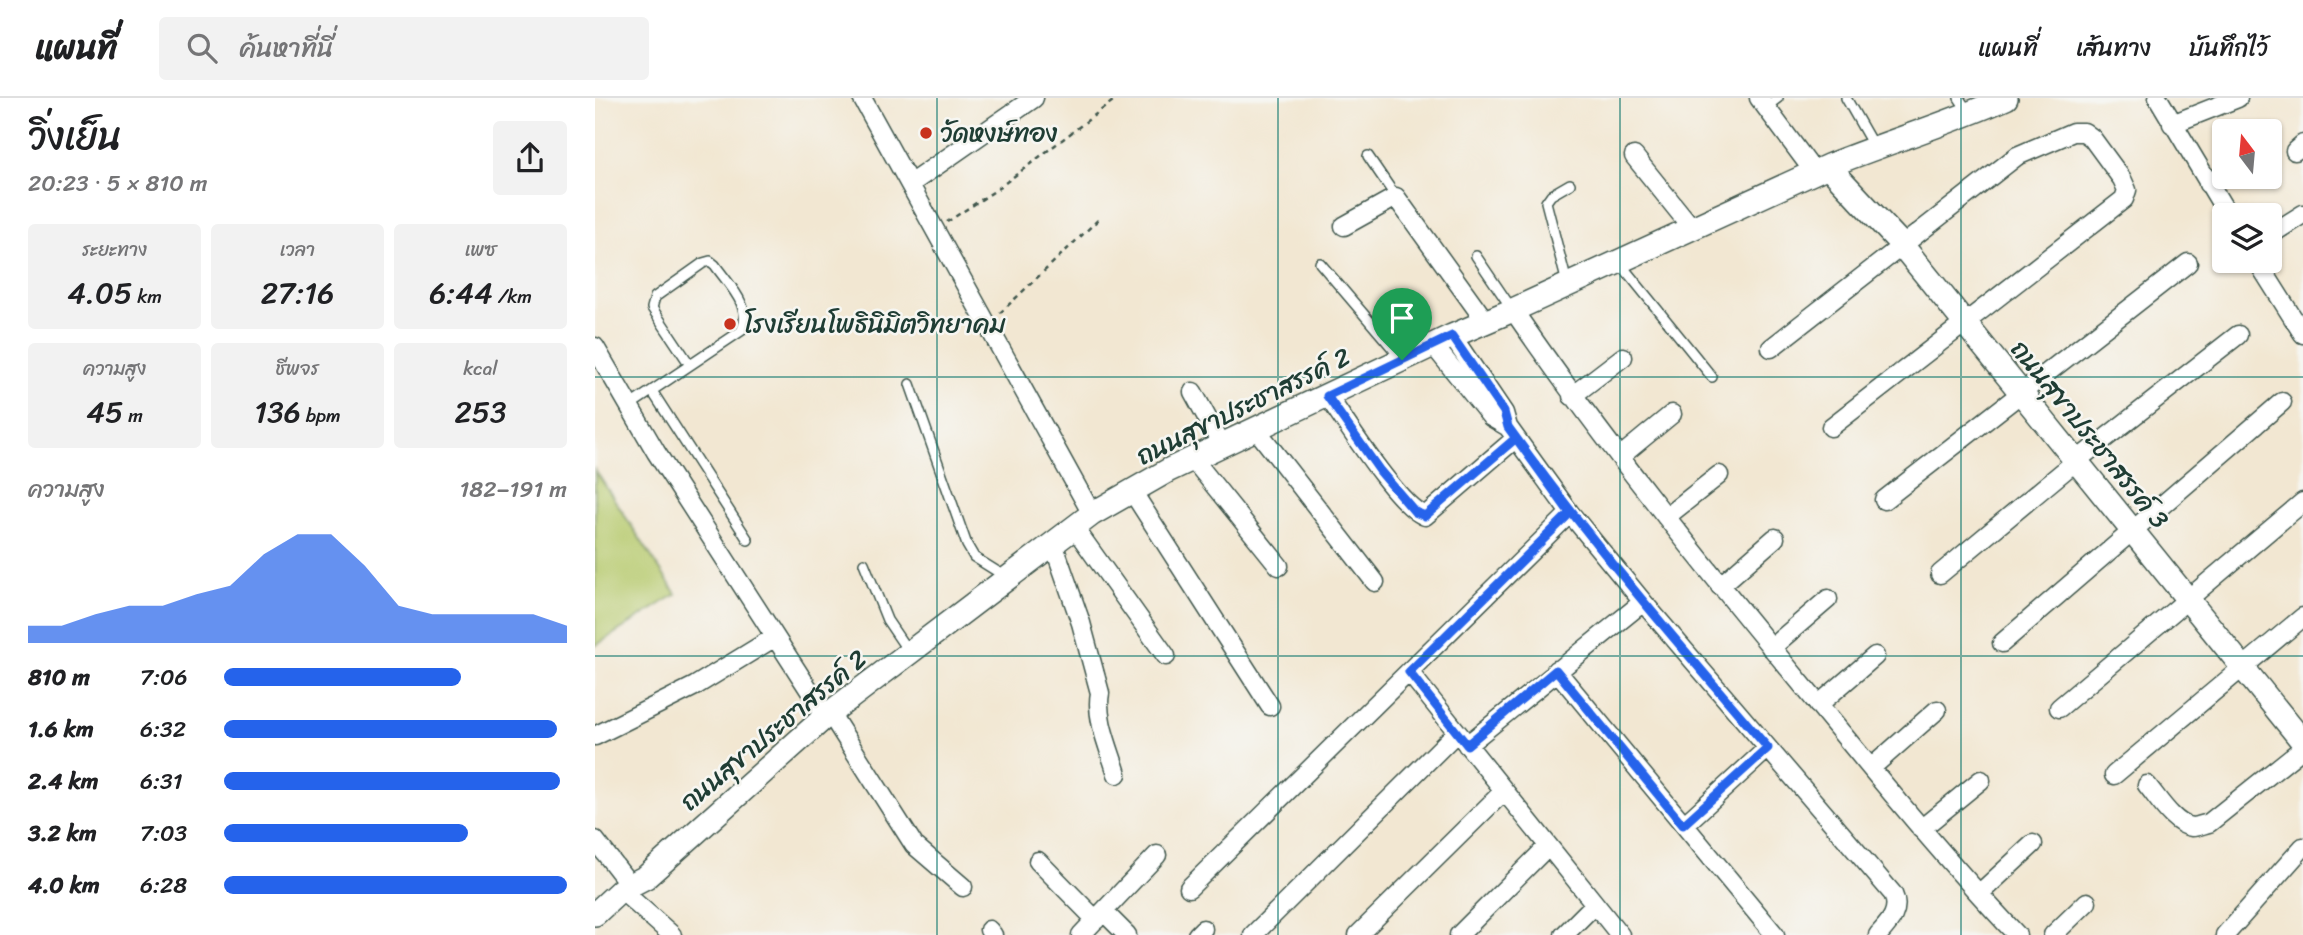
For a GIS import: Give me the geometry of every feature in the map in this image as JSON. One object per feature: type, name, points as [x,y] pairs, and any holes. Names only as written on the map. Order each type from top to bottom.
[{"type":"street","points":[[862,98],[988,325],[1083,521],[1166,656]]},
{"type":"street","points":[[910,184],[1034,98]]},
{"type":"street","name":"ถนนสุขาประชาสรรค์ 2","points":[[595,914],[626,888],[646,877],[828,715],[1083,521],[1132,491],[1193,459],[1402,360],[1821,169],[1964,106],[2006,98]]},
{"type":"street","points":[[2158,98],[2220,203]]},
{"type":"street","points":[[2172,124],[2238,98]]},
{"type":"street","points":[[1768,101],[1821,169]]},
{"type":"street","points":[[1771,348],[2017,156],[2073,132],[2084,132],[2092,138],[2122,179],[2127,190],[2124,199],[1831,427]]},
{"type":"street","points":[[1634,156],[1692,228]]},
{"type":"street","name":"ถนนสุขาประชาสรรค์ 3","points":[[1821,169],[1901,244],[2303,742]]},
{"type":"street","points":[[2208,184],[2212,182]]},
{"type":"street","points":[[1345,226],[1396,197],[1486,322]]},
{"type":"street","points":[[2282,227],[2303,214]]},
{"type":"street","points":[[1884,500],[2187,263]]},
{"type":"street","points":[[2267,273],[2297,310],[2303,334]]},
{"type":"street","points":[[1513,310],[1572,396],[1720,586],[1921,829],[2018,935]]},
{"type":"street","points":[[1940,574],[2076,461],[2238,335]]},
{"type":"street","points":[[1443,341],[1491,417],[1512,433],[1570,513],[1643,602],[1893,894],[1897,902],[1888,932]]},
{"type":"street","points":[[595,347],[663,464],[914,845],[963,887]]},
{"type":"street","points":[[1572,396],[1623,357]]},
{"type":"street","points":[[1193,392],[1222,445]]},
{"type":"street","points":[[1327,396],[1380,471],[1415,512],[1425,516],[1512,433]]},
{"type":"street","points":[[2002,643],[2282,402]]},
{"type":"street","points":[[1621,456],[1672,414]]},
{"type":"street","points":[[1256,429],[1375,582]]},
{"type":"street","points":[[1193,459],[1279,566]]},
{"type":"street","points":[[1666,517],[1719,475]]},
{"type":"street","points":[[1132,491],[1270,706]]},
{"type":"street","points":[[2059,708],[2303,502]]},
{"type":"street","points":[[1189,888],[1570,513]]},
{"type":"street","points":[[1720,586],[1775,538]]},
{"type":"street","points":[[1053,544],[1100,693],[1098,701],[1117,774]]},
{"type":"street","points":[[1771,648],[1828,599]]},
{"type":"street","points":[[1253,935],[1462,739],[1643,602]]},
{"type":"street","points":[[2114,775],[2303,617]]},
{"type":"street","points":[[595,736],[695,686],[775,637]]},
{"type":"street","points":[[1818,705],[1875,656]]},
{"type":"street","points":[[1556,670],[1775,935]]},
{"type":"street","points":[[1409,672],[1620,935]]},
{"type":"street","points":[[1871,768],[1937,710]]},
{"type":"street","points":[[1683,825],[1768,748]]},
{"type":"street","points":[[2147,785],[2182,823],[2191,827],[2200,826],[2209,822],[2303,748]]},
{"type":"street","points":[[1921,829],[1981,780]]},
{"type":"street","points":[[1358,935],[1504,791]]},
{"type":"street","points":[[595,840],[626,888],[672,935]]},
{"type":"street","points":[[1979,894],[2033,844]]},
{"type":"street","points":[[1458,935],[1548,846]]},
{"type":"street","points":[[2225,935],[2303,846]]},
{"type":"street","points":[[1081,935],[1157,855]]},
{"type":"street","points":[[1038,861],[1100,916],[1127,935]]},
{"type":"street","points":[[2053,935],[2087,902]]},
{"type":"street","points":[[1564,935],[1595,904]]},
{"type":"lane","points":[[1846,98],[1874,147]]},
{"type":"lane","points":[[1368,156],[1396,197]]},
{"type":"lane","points":[[1568,285],[1546,202],[1551,195],[1570,184]]},
{"type":"lane","points":[[1476,256],[1513,310]]},
{"type":"lane","points":[[629,406],[741,331],[746,322],[746,310],[710,261],[703,263],[652,301],[652,308],[690,365]]},
{"type":"lane","points":[[1619,262],[1712,377]]},
{"type":"lane","points":[[1319,263],[1402,360]]},
{"type":"lane","points":[[910,384],[967,545],[974,557],[1007,578]]},
{"type":"lane","points":[[652,391],[748,540]]},
{"type":"lane","points":[[864,563],[887,620],[909,653]]},
{"type":"path","points":[[935,230],[996,190],[1117,98]]},
{"type":"path","points":[[988,325],[1100,218]]},
{"type":"green space","points":[[595,470],[676,594],[595,646]]},
{"type":"place","name":"วัดหงษ์ทอง","points":[[926,133]]},
{"type":"place","name":"โรงเรียนโพธินิมิตวิทยาคม","points":[[730,324]]},
{"type":"route","points":[[1402,360],[1327,396],[1380,471],[1415,512],[1425,516],[1516,438],[1570,513],[1768,748],[1683,825],[1556,670],[1467,745],[1409,672],[1570,513],[1516,438],[1508,427],[1504,412],[1452,336],[1402,360]]}]
